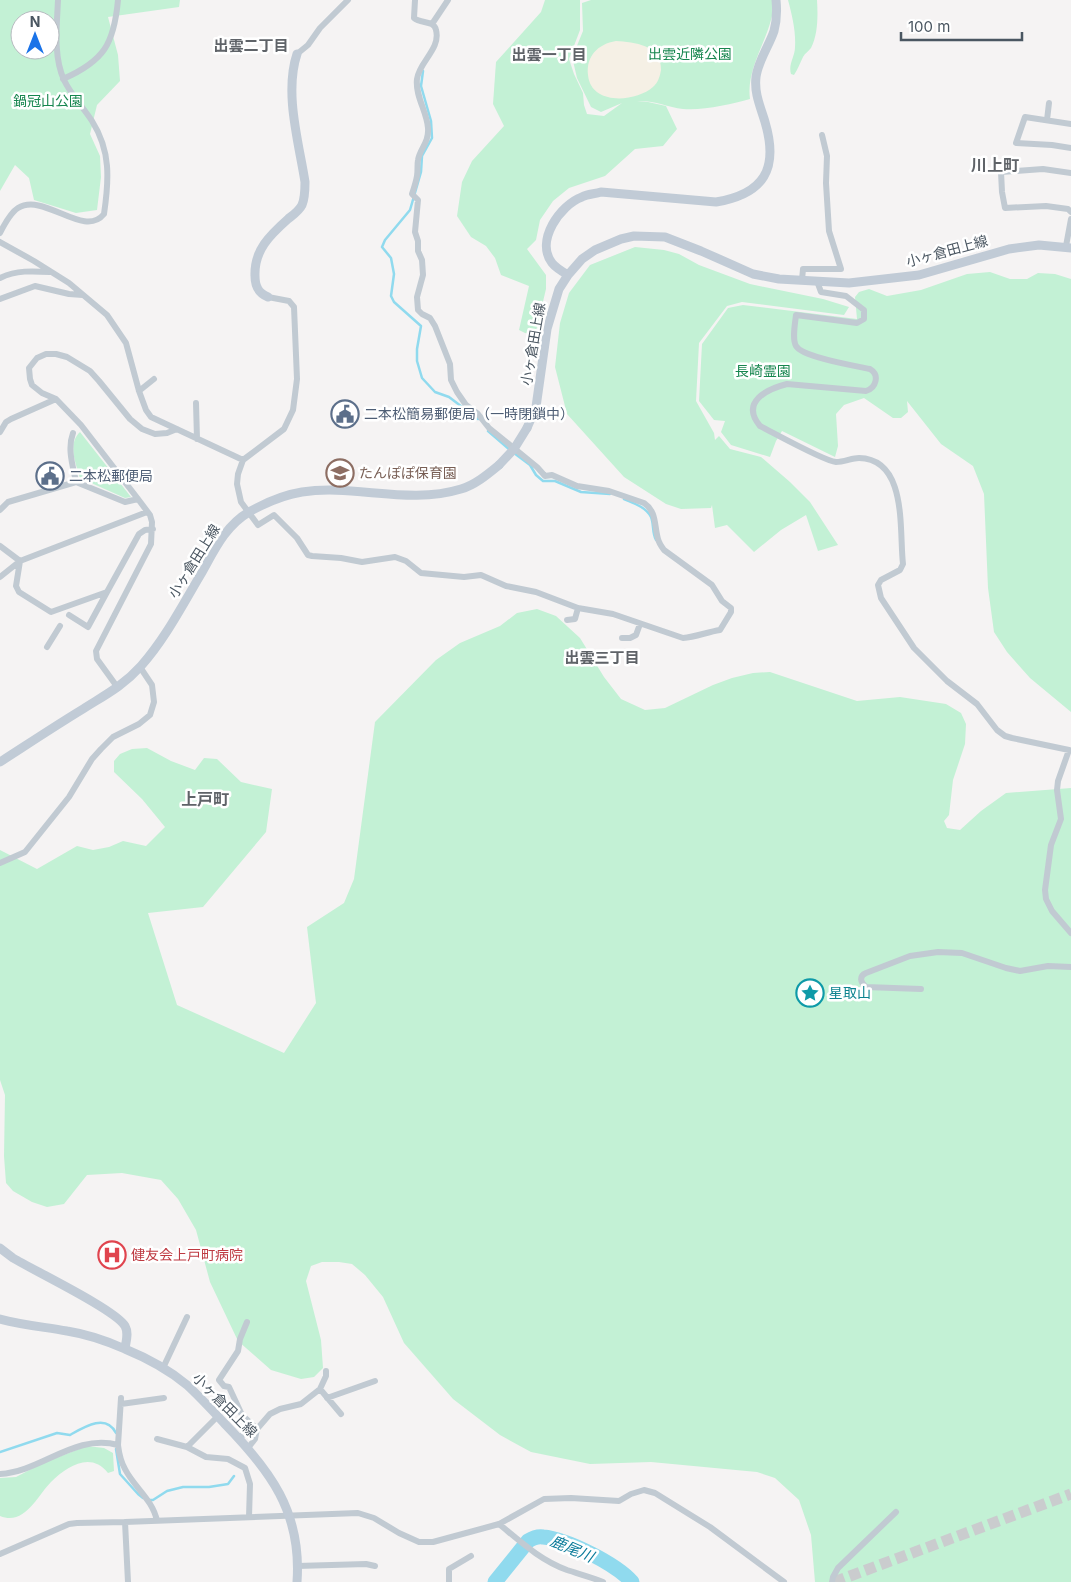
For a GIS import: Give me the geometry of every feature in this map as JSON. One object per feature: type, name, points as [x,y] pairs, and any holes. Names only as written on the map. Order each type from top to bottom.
[{"type":"main road","points":[[568,275],[552,262],[548,252],[548,240],[558,214],[582,196],[601,192],[716,202],[733,199],[750,192],[763,179],[770,161],[770,146],[758,100],[756,76],[774,30],[777,12],[776,0]]},
{"type":"main road","points":[[268,297],[260,293],[255,283],[256,261],[259,252],[269,237],[301,207],[305,192],[292,95],[292,75],[297,54]]},
{"type":"main road","name":"小ヶ倉田上線","points":[[0,762],[118,688],[140,667],[160,643],[222,538],[236,522],[249,513],[285,496],[305,491],[354,491],[405,495],[449,492],[476,482],[499,465],[514,448],[527,428],[536,407],[552,310],[559,289],[582,259],[607,244],[634,236],[665,237],[753,274],[779,279],[849,283],[919,275],[1009,249],[1039,245],[1069,247]]},
{"type":"main road","points":[[0,1248],[13,1258],[120,1320],[127,1330],[125,1348]]},
{"type":"main road","name":"小ヶ倉田上線","points":[[0,1319],[70,1331],[125,1348],[162,1368],[188,1386],[238,1437],[267,1471],[290,1515],[296,1546],[297,1582]]},
{"type":"street","points":[[0,233],[16,208],[28,204],[87,222],[98,220],[104,214],[108,171],[106,151],[94,123],[63,79],[57,46],[58,0]]},
{"type":"street","points":[[63,79],[84,70],[99,58],[108,43],[116,17],[118,0]]},
{"type":"street","points":[[297,54],[308,45],[320,28],[348,0]]},
{"type":"street","points":[[268,297],[283,298],[292,303],[294,307],[296,392],[293,410],[284,429],[244,460],[238,474],[236,484],[241,502],[258,525],[274,515],[297,538],[308,554],[312,556],[342,558],[362,562],[394,557],[406,561],[421,573],[464,576],[481,575],[506,586],[536,592],[578,608],[613,614],[683,638],[720,630],[731,612],[730,608],[712,585],[664,550],[658,542],[654,513],[649,506],[608,490],[584,488],[552,475],[545,476],[537,466],[489,428],[478,414],[466,405],[452,380],[450,364],[435,326],[430,318],[418,310],[417,298],[422,275],[422,260],[418,251],[415,232],[416,198],[412,194],[417,176],[418,159],[428,138],[428,126],[417,87],[417,78],[437,40],[436,27],[414,18],[415,0]]},
{"type":"street","points":[[432,24],[448,0]]},
{"type":"street","points":[[1047,120],[1049,103]]},
{"type":"street","points":[[1071,124],[1025,117],[1016,143],[1071,148]]},
{"type":"street","points":[[802,280],[803,270],[841,269],[829,231],[826,183],[827,156],[822,135]]},
{"type":"street","points":[[1071,173],[1043,168],[1001,172],[1005,208],[1046,206],[1071,212]]},
{"type":"street","points":[[1069,247],[1071,219]]},
{"type":"street","points":[[0,242],[69,283],[107,316],[118,329],[126,343],[139,391],[146,410],[151,417],[244,460]]},
{"type":"street","points":[[0,278],[13,272],[21,271],[50,272]]},
{"type":"street","points":[[818,281],[821,292],[846,296],[864,310],[864,319],[857,323],[796,315],[796,347],[808,355],[870,369],[874,372],[875,384],[873,388],[866,391],[787,384],[759,397],[753,406],[753,416],[760,426],[835,462],[859,458],[872,461],[884,468],[891,476],[895,485],[900,509],[903,564],[900,570],[881,580],[878,585],[881,598],[914,648],[947,681],[977,704],[997,730],[1005,736],[1012,738],[1070,750],[1058,781],[1057,790],[1061,819],[1051,845],[1045,890],[1046,899],[1052,911],[1071,933]]},
{"type":"street","points":[[0,299],[35,286],[69,294],[83,295]]},
{"type":"street","points":[[118,688],[97,659],[96,651],[151,544],[152,522],[138,499],[81,425],[56,399],[37,389],[30,379],[29,368],[37,358],[46,354],[56,354],[68,358],[90,371],[130,419],[142,429],[155,434],[167,433],[177,429]]},
{"type":"street","points":[[139,391],[154,378]]},
{"type":"street","points":[[0,432],[6,422],[11,419],[56,399]]},
{"type":"street","points":[[196,404],[197,439]]},
{"type":"street","points":[[73,433],[70,440],[70,450],[76,482]]},
{"type":"street","points":[[0,510],[8,502],[76,482],[125,502],[138,499]]},
{"type":"street","points":[[0,577],[20,561],[147,512]]},
{"type":"street","points":[[69,615],[88,628],[139,534],[145,530],[153,529]]},
{"type":"street","points":[[0,546],[20,561]]},
{"type":"street","points":[[20,561],[16,586],[19,592],[51,612],[107,592]]},
{"type":"street","points":[[567,620],[575,619],[578,608]]},
{"type":"street","points":[[622,638],[630,638],[636,635],[640,624]]},
{"type":"street","points":[[47,648],[60,626]]},
{"type":"street","points":[[0,863],[25,852],[69,798],[92,759],[113,737],[140,724],[150,715],[154,702],[152,686],[147,675],[140,667]]},
{"type":"street","points":[[921,989],[866,987],[860,978],[866,972],[910,956],[938,952],[962,953],[1020,971],[1048,966],[1071,967]]},
{"type":"street","points":[[162,1368],[187,1317]]},
{"type":"street","points":[[248,1322],[240,1339],[238,1351],[219,1380],[224,1386],[229,1387],[242,1415],[257,1429]]},
{"type":"street","points":[[238,1437],[257,1429],[270,1414],[280,1409],[300,1404],[320,1389],[326,1376],[326,1371]]},
{"type":"street","points":[[327,1398],[375,1381]]},
{"type":"street","points":[[320,1389],[341,1414]]},
{"type":"street","points":[[157,1521],[149,1501],[125,1469],[118,1445],[121,1401],[164,1398]]},
{"type":"street","points":[[187,1447],[218,1416]]},
{"type":"street","points":[[248,1448],[255,1439],[257,1429]]},
{"type":"street","points":[[157,1439],[187,1447],[206,1456],[228,1458],[245,1468],[250,1484],[249,1517]]},
{"type":"street","points":[[0,1474],[28,1469],[51,1456],[98,1442],[118,1445]]},
{"type":"street","points":[[0,1554],[69,1524],[358,1513],[374,1518],[419,1542],[433,1542],[499,1524],[544,1500],[571,1498],[619,1501],[639,1490],[656,1493],[710,1527],[784,1582]]},
{"type":"street","points":[[832,1582],[838,1568],[896,1512]]},
{"type":"street","points":[[125,1522],[128,1582]]},
{"type":"street","points":[[499,1524],[544,1559],[566,1570],[603,1582]]},
{"type":"street","points":[[449,1582],[449,1569],[471,1556]]},
{"type":"street","points":[[298,1566],[366,1564],[375,1566]]},
{"type":"green space","name":"鍋冠山公園","points":[[0,0],[180,0],[179,7],[108,17],[118,55],[120,81],[97,105],[90,134],[100,156],[101,177],[97,210],[76,213],[34,200],[29,178],[15,165],[0,191]]},
{"type":"green space","name":"出雲近隣公園","points":[[545,0],[580,0],[580,30],[569,59],[583,93],[587,114],[604,116],[622,103],[601,112],[591,107],[577,78],[573,61],[574,53],[583,31],[582,3],[591,0],[772,0],[772,16],[751,78],[750,99],[717,107],[699,109],[683,109],[649,102],[637,101],[666,106],[677,129],[663,146],[635,149],[605,176],[569,188],[553,201],[540,220],[536,240],[527,249],[546,275],[546,289],[535,335],[519,330],[529,286],[501,275],[495,258],[486,246],[471,237],[457,216],[462,182],[472,161],[504,126],[493,104],[496,62],[541,12]]},
{"type":"green space","points":[[788,0],[817,0],[815,37],[811,48],[804,56],[794,75],[791,74],[790,67],[795,51],[795,35]]},
{"type":"green space","points":[[635,247],[664,250],[679,254],[699,265],[750,284],[823,299],[849,307],[844,315],[742,302],[727,306],[699,343],[696,401],[714,433],[715,440],[719,436],[730,449],[761,457],[810,502],[838,545],[818,551],[806,515],[781,530],[754,552],[727,525],[715,528],[712,505],[711,508],[681,509],[666,504],[624,477],[567,414],[555,367],[560,323],[569,293],[590,265]]},
{"type":"green space","name":"長崎霊園","points":[[990,272],[1010,279],[1027,279],[1038,273],[1055,274],[1071,279],[1071,712],[1030,678],[1007,652],[994,632],[988,588],[984,494],[973,466],[941,444],[907,401],[908,412],[901,418],[893,418],[864,398],[844,405],[836,414],[838,446],[835,457],[782,431],[770,457],[731,445],[721,432],[725,421],[714,420],[699,401],[702,344],[728,308],[743,305],[857,319],[855,297],[859,292],[869,289],[887,296],[921,290],[967,274]]},
{"type":"green space","points":[[80,432],[131,497],[125,498],[80,478],[73,448],[76,437]]},
{"type":"green space","points":[[537,609],[556,616],[580,638],[604,677],[621,699],[645,710],[665,708],[732,678],[753,673],[770,672],[857,701],[900,697],[946,704],[961,713],[966,724],[965,744],[953,780],[949,815],[944,821],[947,828],[960,830],[981,811],[1006,793],[1071,788],[1071,1582],[815,1582],[811,1535],[799,1500],[775,1478],[757,1472],[651,1462],[590,1464],[531,1452],[500,1435],[453,1399],[404,1343],[383,1297],[365,1275],[352,1264],[322,1262],[311,1266],[306,1281],[321,1340],[323,1368],[314,1377],[301,1379],[271,1370],[238,1341],[210,1282],[196,1230],[178,1199],[161,1180],[122,1173],[87,1175],[64,1204],[47,1207],[32,1202],[13,1191],[6,1183],[4,1156],[5,1095],[0,1080],[0,850],[37,869],[77,846],[93,850],[109,847],[123,841],[146,846],[165,827],[142,799],[114,772],[114,761],[120,754],[132,749],[147,748],[171,761],[195,770],[204,758],[217,759],[241,782],[272,789],[266,832],[203,907],[148,913],[177,1005],[284,1053],[316,1003],[307,927],[344,903],[354,879],[375,722],[436,660],[460,643],[500,626],[517,613]]},
{"type":"green space","points":[[87,1446],[104,1448],[113,1453],[114,1471],[108,1473],[101,1466],[94,1463],[79,1463],[57,1476],[30,1508],[23,1513],[17,1517],[0,1516],[0,1478],[16,1477],[43,1463]]},
{"type":"sand","points":[[616,41],[646,46],[657,55],[661,70],[653,87],[636,96],[615,98],[597,92],[591,85],[588,68],[591,57],[599,48]]},
{"type":"waterway","points":[[423,71],[421,86],[431,121],[432,138],[422,156],[421,172],[410,210],[385,240],[382,247],[391,258],[394,274],[391,296],[394,302],[421,326],[417,361],[422,378],[435,392],[449,397],[478,419]]},
{"type":"waterway","points":[[488,431],[510,450]]},
{"type":"waterway","points":[[514,453],[530,465],[536,475],[543,481],[555,481],[581,492],[610,494]]},
{"type":"waterway","points":[[624,499],[639,506],[649,514],[656,540]]},
{"type":"waterway","points":[[0,1452],[57,1433],[70,1435],[94,1424],[107,1424],[116,1433]]},
{"type":"waterway","points":[[116,1449],[120,1474],[143,1498]]},
{"type":"waterway","points":[[148,1500],[153,1500],[167,1491],[183,1487],[209,1487],[228,1484],[234,1476]]},
{"type":"waterway","name":"鹿尾川","points":[[495,1582],[528,1541],[541,1537],[565,1542],[577,1547],[603,1560],[632,1582]]},
{"type":"tunnel","points":[[834,1582],[1071,1494]]},
{"type":"place","name":"二本松簡易郵便局（一時閉鎖中）","points":[[345,414]]},
{"type":"place","name":"たんぽぽ保育園","points":[[340,473]]},
{"type":"place","name":"二本松郵便局","points":[[50,476]]},
{"type":"place","name":"星取山","points":[[810,993]]},
{"type":"place","name":"健友会上戸町病院","points":[[112,1255]]},
{"type":"district","name":"出雲二丁目","points":[[251,46]]},
{"type":"district","name":"出雲一丁目","points":[[549,55]]},
{"type":"district","name":"川上町","points":[[995,165]]},
{"type":"district","name":"出雲三丁目","points":[[602,658]]},
{"type":"district","name":"上戸町","points":[[205,799]]}]
